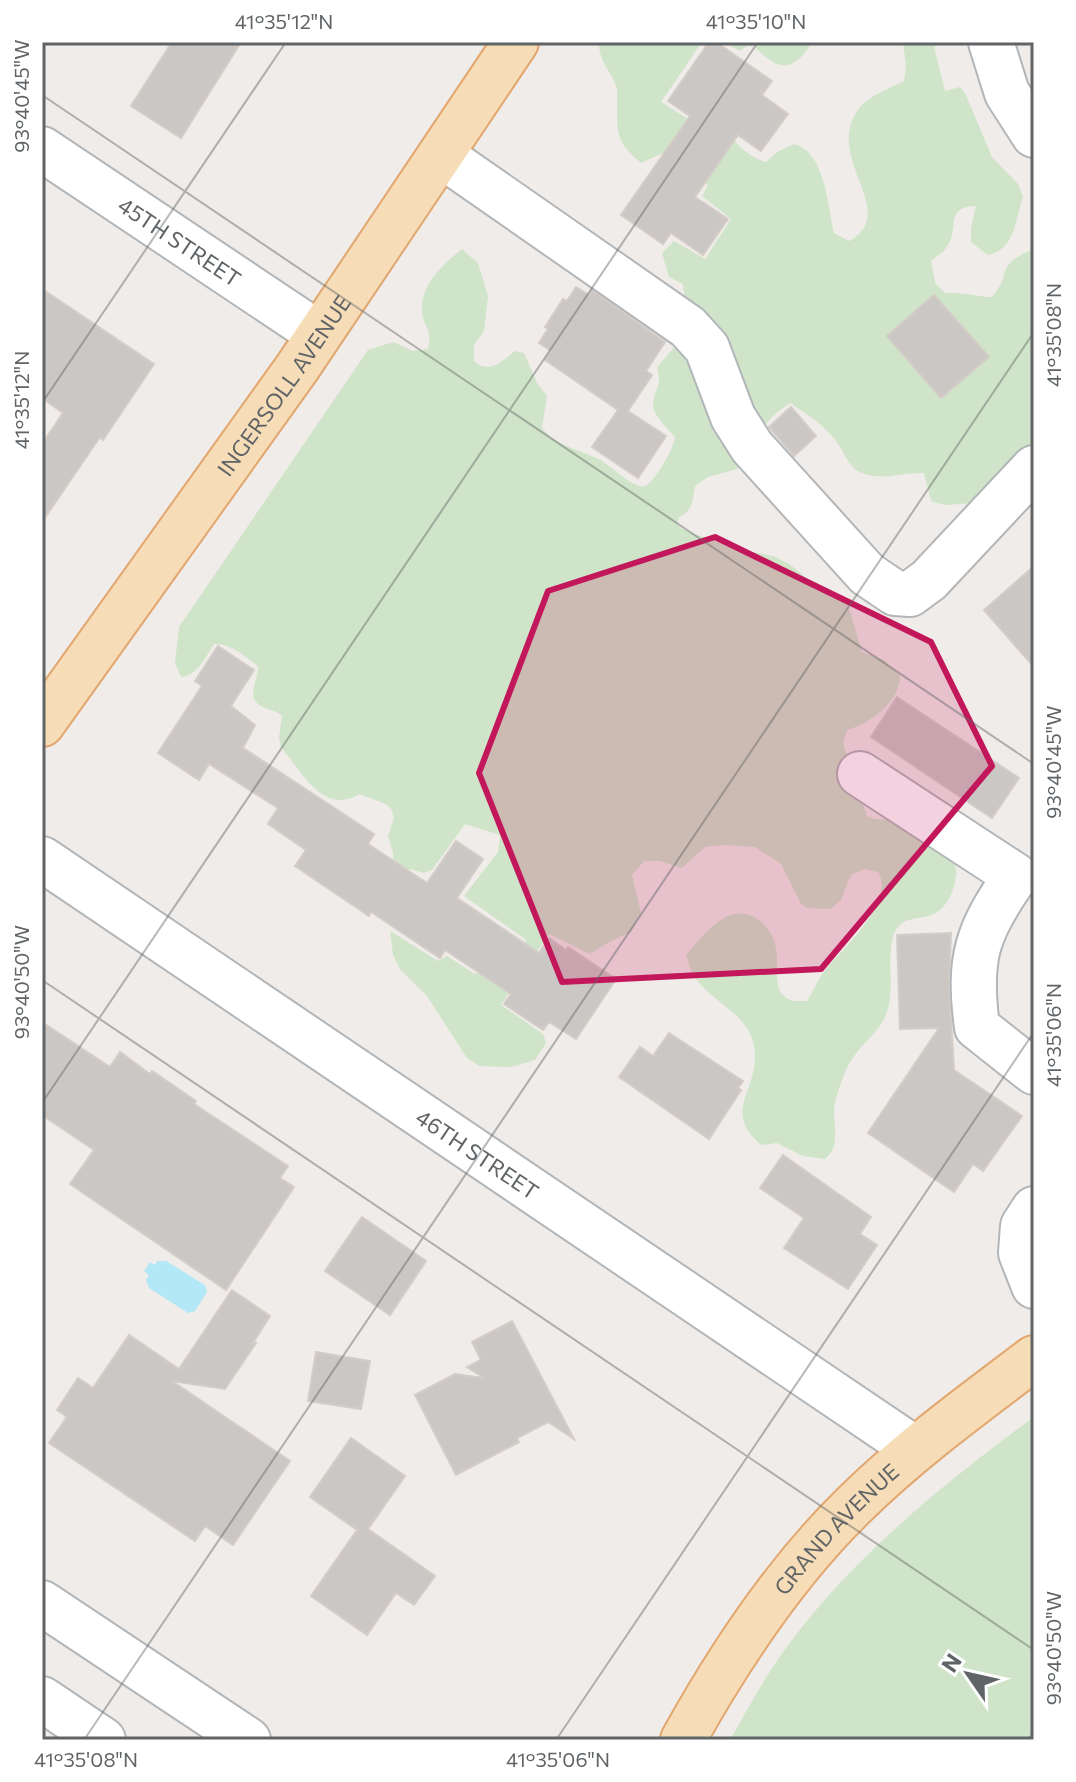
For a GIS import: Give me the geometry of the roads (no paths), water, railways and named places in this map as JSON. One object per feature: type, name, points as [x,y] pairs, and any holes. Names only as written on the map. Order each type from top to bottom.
[{"type":"main road","name":"INGERSOLL AVENUE","points":[[42,724],[319,334],[516,42]]},
{"type":"main road","name":"GRAND AVENUE","points":[[683,1740],[717,1679],[781,1589],[852,1506],[915,1449],[1034,1358]]},
{"type":"street","points":[[991,42],[1007,93],[1034,135]]},
{"type":"street","name":"45TH STREET","points":[[42,149],[319,334]]},
{"type":"street","points":[[441,155],[688,327],[707,348],[733,417],[752,447],[867,574],[895,593],[910,594],[929,580],[1034,468]]},
{"type":"street","points":[[860,774],[1016,876],[993,909],[979,939],[972,985],[977,1027],[1034,1072]]},
{"type":"street","name":"46TH STREET","points":[[42,859],[915,1449]]},
{"type":"street","points":[[1034,1209],[1023,1226],[1021,1253],[1034,1286]]},
{"type":"street","points":[[42,1603],[248,1740]]},
{"type":"street","points":[[42,1699],[103,1740]]},
{"type":"water","points":[[157,1261],[166,1261],[205,1285],[207,1292],[195,1311],[188,1313],[149,1288],[146,1280],[149,1275],[144,1271],[150,1262],[155,1265]]}]
